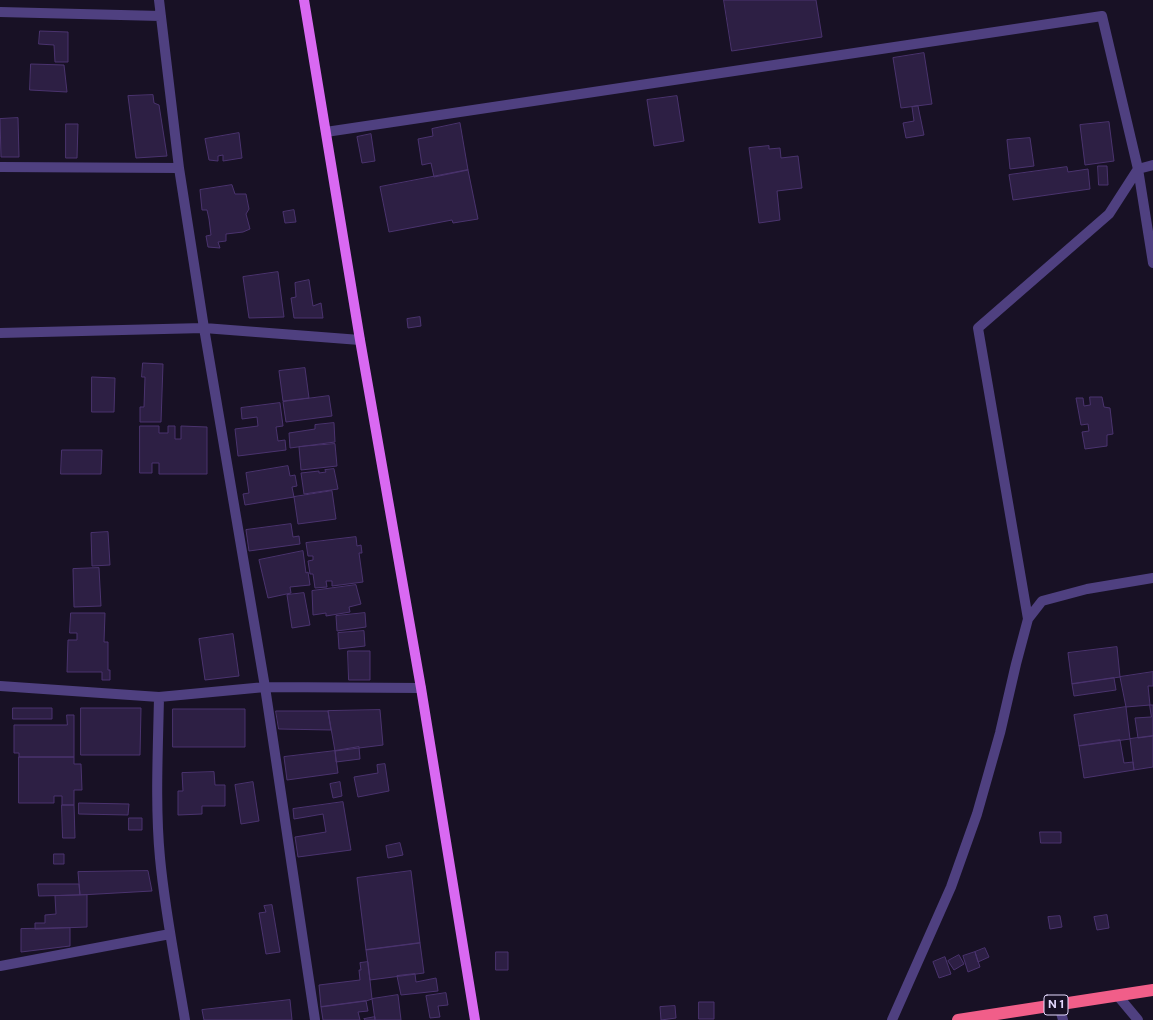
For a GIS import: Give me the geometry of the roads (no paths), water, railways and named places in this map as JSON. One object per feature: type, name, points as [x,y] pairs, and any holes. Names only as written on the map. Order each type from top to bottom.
[{"type":"highway","name":"N 1","points":[[958,1020],[1153,990]]},
{"type":"main road","points":[[304,0],[360,340],[421,688],[475,1020]]},
{"type":"street","points":[[159,0],[179,168],[204,328],[265,687],[314,1020]]},
{"type":"street","points":[[0,12],[161,16]]},
{"type":"street","points":[[326,132],[1102,16],[1138,169],[1153,264]]},
{"type":"street","points":[[1028,619],[978,328],[1109,214],[1138,169],[1153,166]]},
{"type":"street","points":[[0,167],[179,168]]},
{"type":"street","points":[[0,333],[204,328],[360,340]]},
{"type":"street","points":[[892,1020],[951,887],[977,814],[1000,733],[1028,619],[1042,601],[1087,589],[1153,578]]},
{"type":"street","points":[[0,686],[159,697],[265,687],[421,688]]},
{"type":"street","points":[[159,697],[158,819],[160,858],[170,934],[185,1020]]},
{"type":"street","points":[[0,966],[170,934]]},
{"type":"street","points":[[1118,996],[1138,1020]]},
{"type":"street","points":[[1059,1004],[1063,1020]]}]
